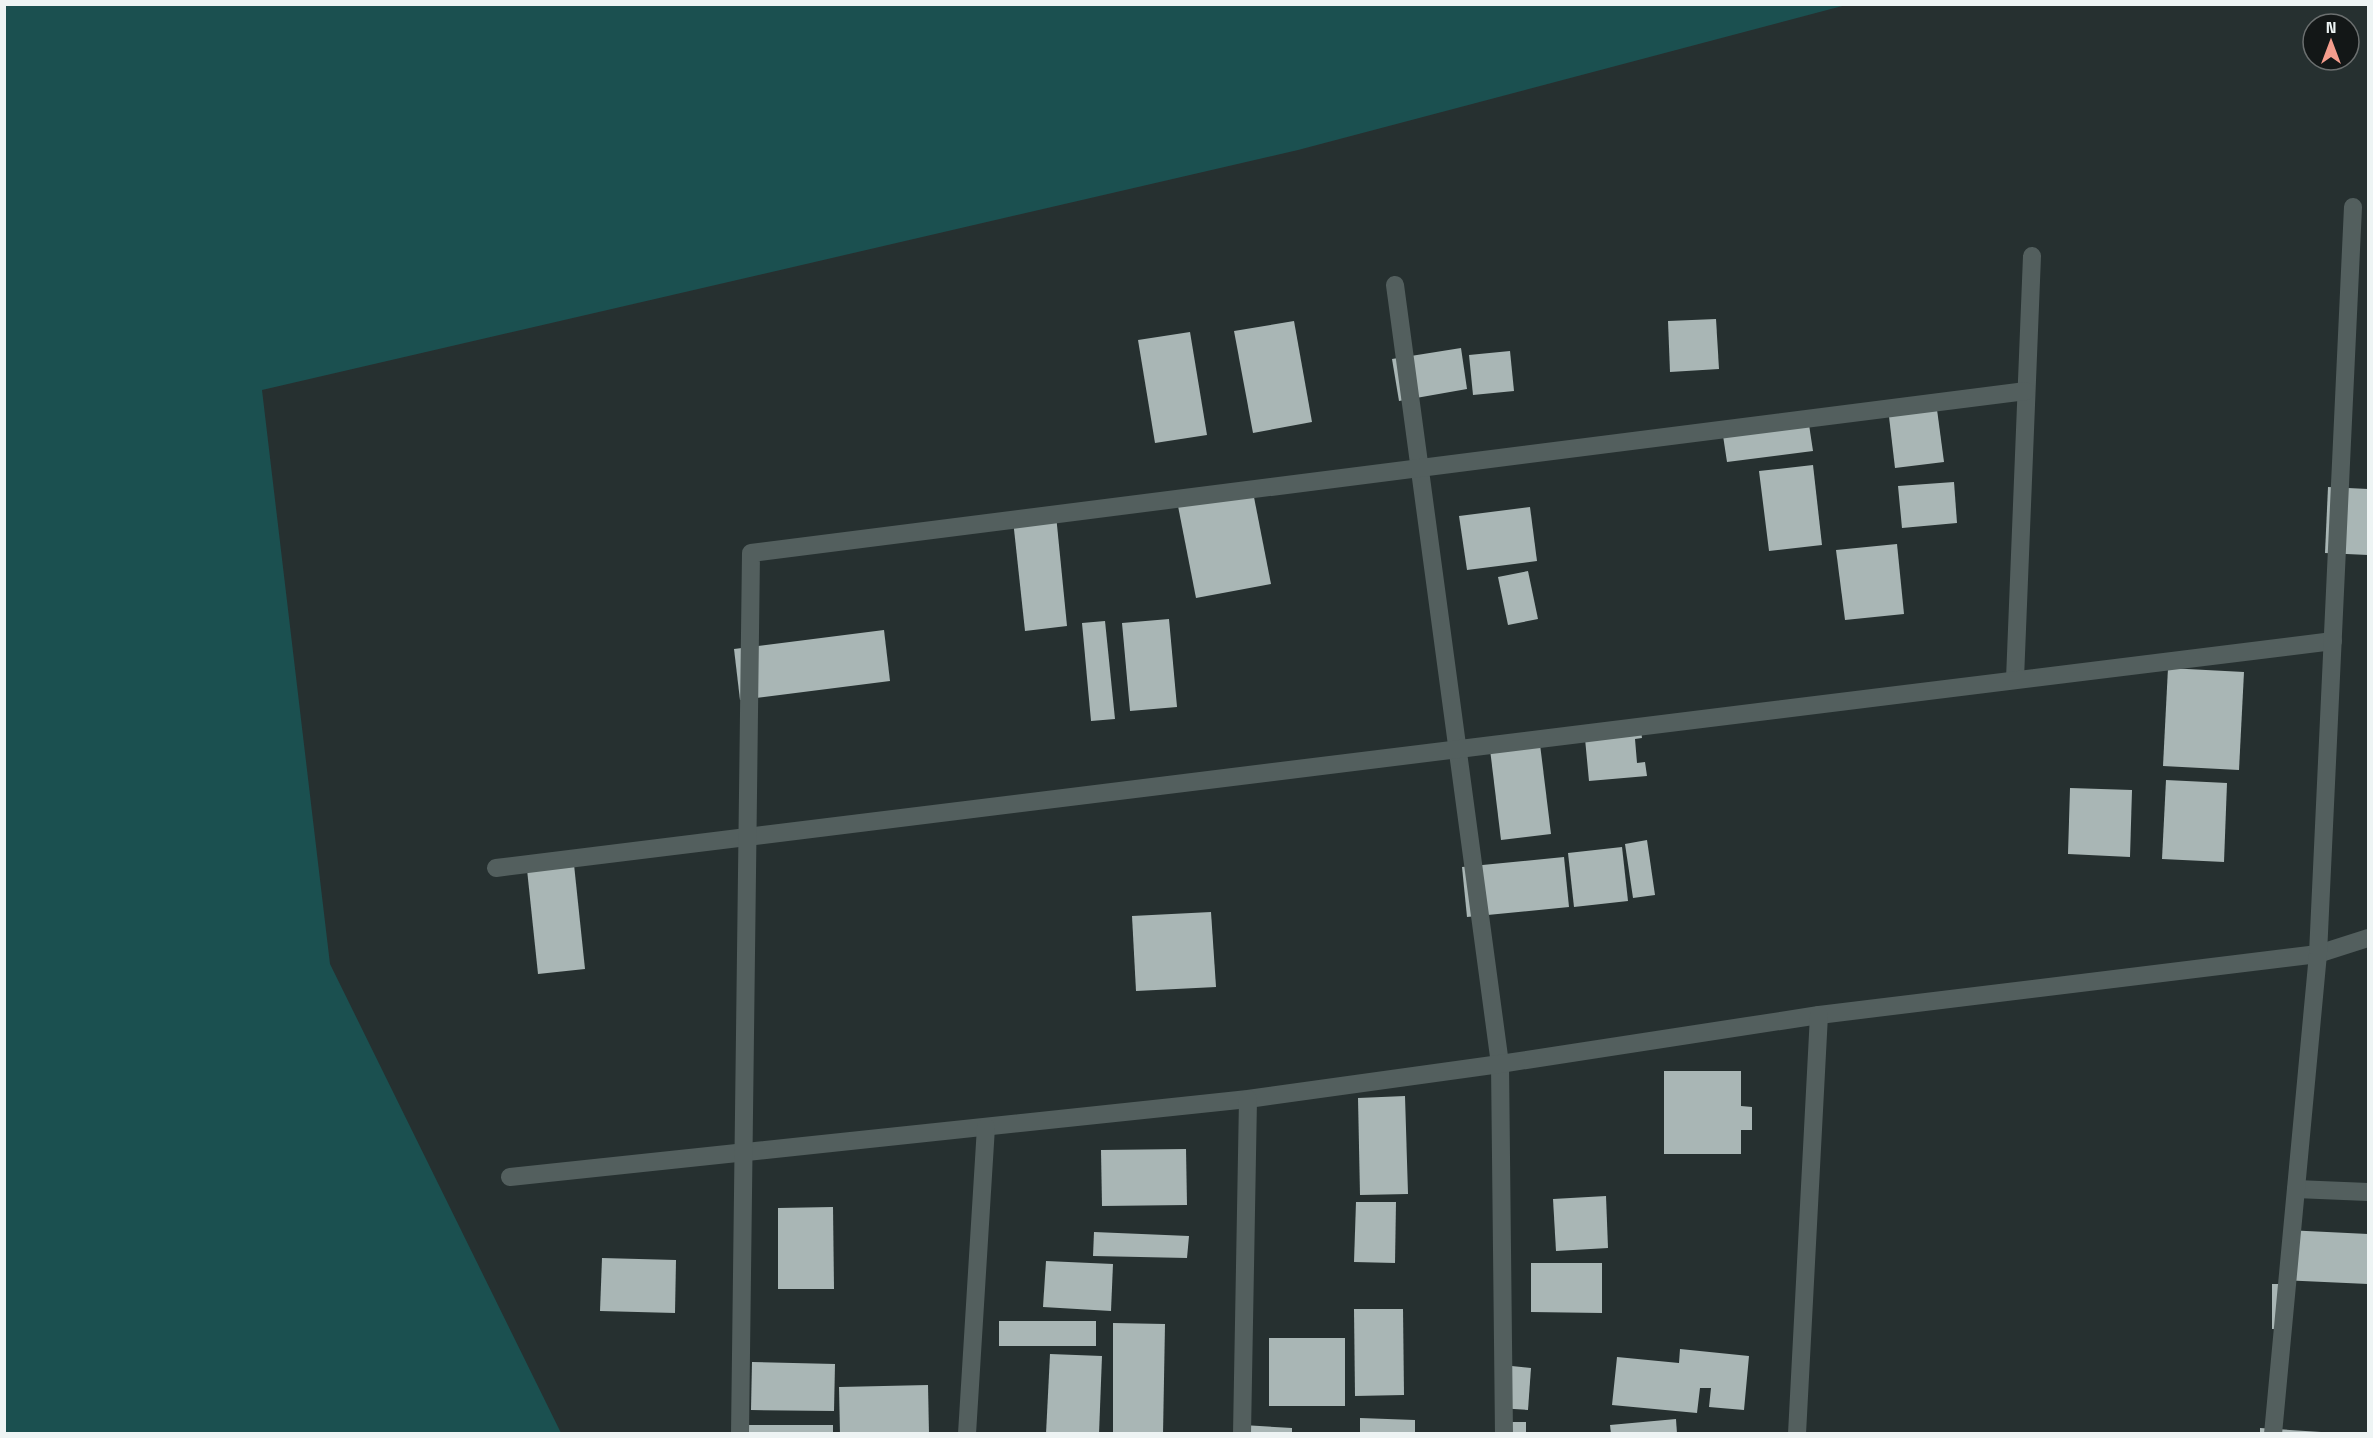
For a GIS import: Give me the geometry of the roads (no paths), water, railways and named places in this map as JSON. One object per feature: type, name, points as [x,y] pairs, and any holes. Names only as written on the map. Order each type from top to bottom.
[{"type":"street","points":[[2273,1434],[2318,954],[2353,207]]},
{"type":"street","points":[[2015,679],[2032,256]]},
{"type":"street","points":[[1395,285],[1500,1064],[1504,1434]]},
{"type":"street","points":[[740,1434],[751,553],[2026,391]]},
{"type":"street","points":[[496,868],[2333,641]]},
{"type":"street","points":[[510,1177],[1248,1099],[1500,1064],[1819,1015],[2318,954],[2368,938]]},
{"type":"street","points":[[1797,1434],[1819,1015]]},
{"type":"street","points":[[1242,1434],[1248,1099]]},
{"type":"street","points":[[967,1434],[986,1126]]},
{"type":"street","points":[[2296,1189],[2368,1192]]}]
